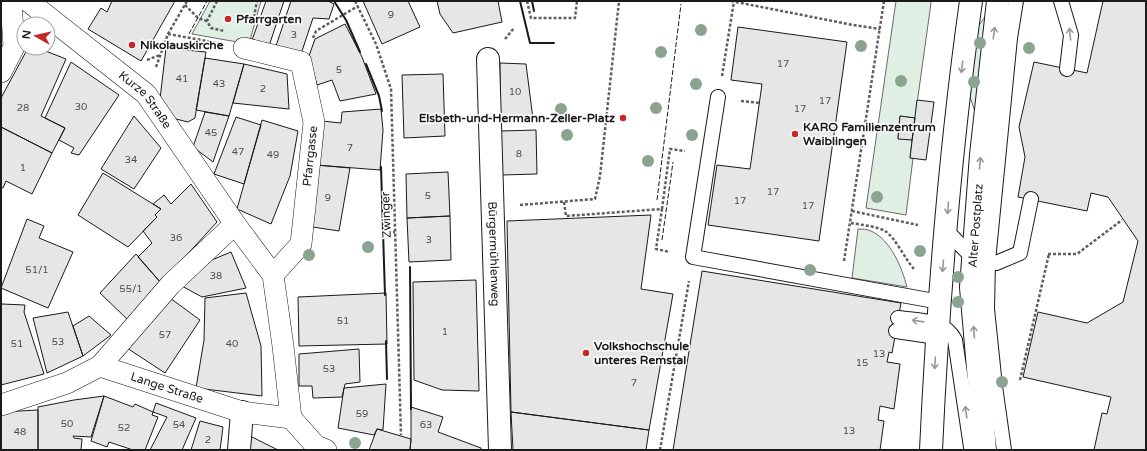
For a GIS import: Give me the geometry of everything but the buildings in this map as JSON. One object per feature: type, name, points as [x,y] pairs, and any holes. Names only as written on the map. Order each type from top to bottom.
[{"type":"street","points":[[1,72],[14,47],[11,1]]},
{"type":"street","name":"Kurze Straße","points":[[28,1],[146,94],[235,224],[272,275],[283,346],[290,418]]},
{"type":"street","points":[[932,450],[937,331],[957,115],[971,1]]},
{"type":"street","name":"Alter Postplatz","points":[[985,450],[971,287],[980,259],[982,147],[998,1]]},
{"type":"street","name":"Pfarrgasse","points":[[244,48],[301,62],[314,122],[301,244],[272,275]]},
{"type":"street","name":"Bürgermühlenweg","points":[[488,59],[500,450]]},
{"type":"street","points":[[1,405],[67,383],[100,366],[171,284],[235,224]]},
{"type":"street","name":"Lange Straße","points":[[100,366],[242,412],[290,418]]},
{"type":"street","points":[[239,450],[242,412]]},
{"type":"street","points":[[290,418],[316,446],[326,450]]},
{"type":"lane","points":[[1004,450],[980,259],[1016,1]]},
{"type":"lane","points":[[1061,1],[1071,35],[1067,69]]},
{"type":"lane","points":[[718,97],[693,257],[839,285],[940,302]]},
{"type":"lane","points":[[946,230],[980,259],[996,263],[1020,254],[1031,199]]},
{"type":"lane","points":[[897,324],[937,331],[950,330],[955,340],[971,447],[974,450]]},
{"type":"path","points":[[146,94],[168,34],[187,1]]},
{"type":"path","points":[[185,5],[198,18],[207,21],[217,1]]},
{"type":"path","name":"Zwinger","points":[[355,1],[376,44],[392,89],[401,435]]},
{"type":"path","points":[[526,1],[530,18],[566,19],[575,18],[577,1]]},
{"type":"path","points":[[492,208],[595,199],[600,176],[619,1]]},
{"type":"path","points":[[718,97],[733,1],[880,29]]},
{"type":"path","points":[[839,285],[852,211],[884,1]]},
{"type":"path","points":[[316,31],[358,6]]},
{"type":"path","points":[[168,34],[244,48]]},
{"type":"path","points":[[656,249],[670,149],[709,155]]},
{"type":"path","points":[[564,202],[566,216],[662,209]]},
{"type":"path","points":[[852,211],[946,230]]},
{"type":"path","points":[[1020,254],[1077,254],[1122,220]]},
{"type":"path","points":[[382,233],[395,232]]},
{"type":"path","points":[[1019,383],[1049,254]]},
{"type":"path","points":[[660,450],[693,257]]},
{"type":"green space","name":"Pfarrgarten","points":[[210,1],[261,1],[249,44],[192,34]]},
{"type":"green space","points":[[896,1],[930,1],[931,3],[915,118],[900,116],[898,138],[912,140],[910,158],[913,158],[906,215],[866,208]]},
{"type":"green space","points":[[987,14],[976,115],[968,91],[977,28]]},
{"type":"green space","points":[[858,229],[866,229],[878,235],[890,248],[899,263],[907,287],[852,278]]},
{"type":"fence","points":[[189,34],[207,1]]},
{"type":"fence","points":[[657,200],[681,4]]},
{"type":"fence","points":[[662,240],[673,162]]},
{"type":"wall","points":[[334,1],[346,20],[360,52]]},
{"type":"wall","points":[[520,1],[530,43],[554,43]]},
{"type":"wall","points":[[532,1],[534,11]]},
{"type":"wall","points":[[366,64],[379,96],[382,111]]},
{"type":"wall","points":[[381,167],[385,295]]},
{"type":"wall","points":[[410,267],[411,409]]},
{"type":"wall","points":[[386,341],[387,379]]},
{"type":"place","name":"Pfarrgarten","points":[[228,19]]},
{"type":"place","name":"Nikolauskirche","points":[[132,45]]},
{"type":"place","name":"Elsbeth-und-Hermann-Zeller-Platz","points":[[623,118]]},
{"type":"place","name":"KARO Familienzentrum Waiblingen","points":[[795,134]]},
{"type":"place","name":"Volkshochschule unteres Remstal","points":[[586,353]]}]
